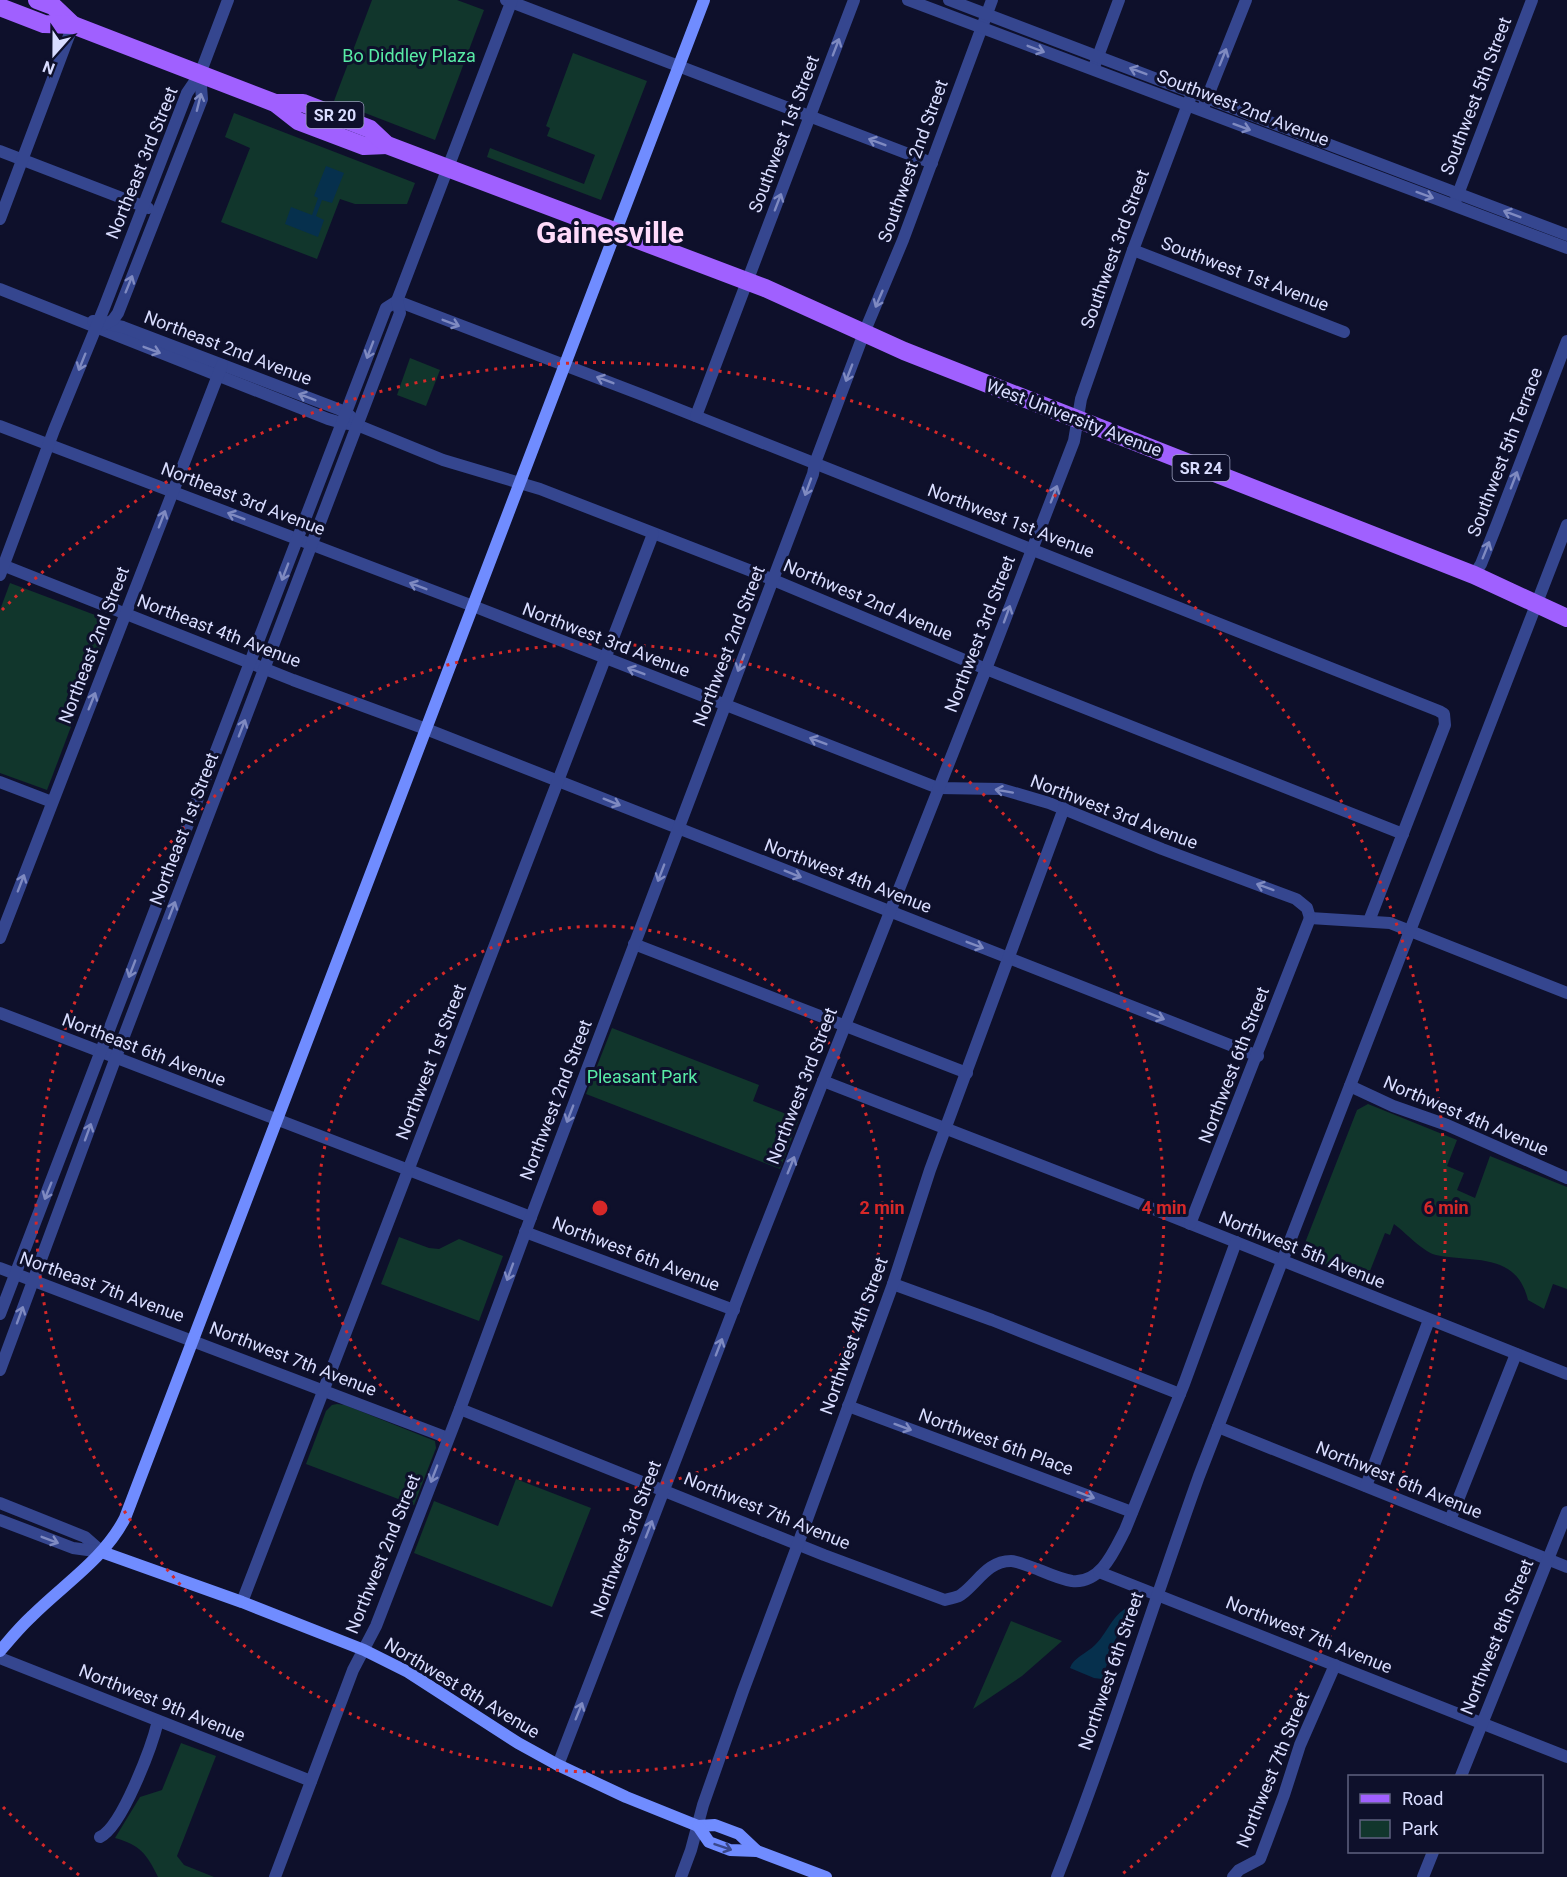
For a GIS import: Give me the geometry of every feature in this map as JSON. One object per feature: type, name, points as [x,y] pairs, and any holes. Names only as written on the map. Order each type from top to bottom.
[{"type":"main road","name":"SR 20","points":[[37,0],[53,6],[72,25]]},
{"type":"main road","points":[[0,1651],[30,1617],[102,1552],[116,1536],[124,1518],[704,0]]},
{"type":"main road","name":"SR 20","points":[[0,7],[44,24],[72,25],[275,103],[303,103],[370,129],[387,145],[616,231]]},
{"type":"main road","name":"West University Avenue","points":[[616,231],[748,282],[913,355],[1474,575],[1567,618]]},
{"type":"main road","name":"Northwest 8th Avenue","points":[[102,1552],[242,1602],[364,1650],[408,1672],[518,1743],[558,1765],[626,1797],[698,1826],[715,1825],[739,1834],[757,1851]]},
{"type":"main road","name":"Northwest 8th Avenue","points":[[698,1826],[709,1842],[730,1850],[757,1851],[826,1877]]},
{"type":"street","points":[[200,74],[228,0]]},
{"type":"street","name":"Southwest 1st Street","points":[[748,282],[854,0]]},
{"type":"street","name":"Southwest 2nd Avenue","points":[[908,0],[1332,160],[1567,235]]},
{"type":"street","name":"Southwest 2nd Avenue","points":[[950,0],[1337,147],[1567,248]]},
{"type":"street","name":"Southwest 2nd Street","points":[[864,333],[903,240],[992,0]]},
{"type":"street","points":[[1093,71],[1119,0]]},
{"type":"street","points":[[1201,112],[1246,0]]},
{"type":"street","name":"Southwest 5th Street","points":[[1456,200],[1532,0]]},
{"type":"street","points":[[510,1],[932,163]]},
{"type":"street","name":"Northeast 1st Street","points":[[0,1370],[163,933],[313,546],[400,313],[397,302],[510,1]]},
{"type":"street","points":[[0,219],[72,25]]},
{"type":"street","name":"Northeast 3rd Street","points":[[1,568],[49,444],[101,325],[187,93],[200,74]]},
{"type":"street","name":"Northeast 3rd Street","points":[[101,325],[118,313],[158,212],[202,99],[200,74]]},
{"type":"street","name":"Southwest 3rd Street","points":[[1077,419],[1081,399],[1133,250],[1193,92]]},
{"type":"street","points":[[1332,160],[1337,147]]},
{"type":"street","points":[[0,151],[158,212]]},
{"type":"street","name":"Southwest 1st Avenue","points":[[1133,250],[1344,332]]},
{"type":"street","points":[[696,417],[748,282]]},
{"type":"street","name":"Northeast 2nd Avenue","points":[[0,289],[81,322],[101,325],[344,417],[357,425],[443,460],[519,483]]},
{"type":"street","name":"Northeast 1st Street","points":[[0,1314],[386,308],[397,302]]},
{"type":"street","name":"Northwest 1st Avenue","points":[[397,302],[645,396],[1432,707],[1444,714],[1445,725],[1402,834]]},
{"type":"street","name":"Northwest 2nd Street","points":[[275,1877],[353,1670],[376,1626],[460,1409],[813,474],[815,463],[864,333]]},
{"type":"street","name":"Southwest 5th Terrace","points":[[1474,575],[1481,564],[1497,524],[1567,341]]},
{"type":"street","name":"Northeast 2nd Street","points":[[0,938],[220,370]]},
{"type":"street","name":"Northwest 3rd Street","points":[[558,1765],[1074,441],[1077,419]]},
{"type":"street","name":"Northeast 3rd Avenue","points":[[0,426],[473,606]]},
{"type":"street","name":"Northwest 2nd Avenue","points":[[519,483],[540,489],[773,580],[986,669],[1402,834]]},
{"type":"street","name":"Northwest 6th Street","points":[[1057,1877],[1118,1712],[1156,1595],[1199,1476],[1567,525]]},
{"type":"street","name":"Northwest 1st Street","points":[[242,1602],[653,534]]},
{"type":"street","name":"Northeast 4th Avenue","points":[[1,568],[426,729]]},
{"type":"street","name":"Northwest 3rd Avenue","points":[[473,606],[938,788],[1001,789],[1065,808],[1162,849],[1296,899],[1307,908],[1310,918]]},
{"type":"street","name":"Northwest 4th Avenue","points":[[426,729],[1258,1056]]},
{"type":"street","points":[[209,768],[224,774]]},
{"type":"street","points":[[0,782],[52,802]]},
{"type":"street","name":"Northwest 4th Street","points":[[681,1877],[703,1805],[743,1691],[893,1284],[946,1129],[1065,808]]},
{"type":"street","points":[[1369,921],[1402,834]]},
{"type":"street","points":[[1310,918],[1390,923],[1567,993]]},
{"type":"street","name":"Northwest 6th Street","points":[[1190,1224],[1258,1056],[1310,918]]},
{"type":"street","points":[[148,928],[163,933]]},
{"type":"street","points":[[634,944],[968,1072]]},
{"type":"street","name":"Northeast 6th Avenue","points":[[0,1013],[276,1120]]},
{"type":"street","name":"Northwest 5th Avenue","points":[[823,1082],[1236,1242],[1567,1374]]},
{"type":"street","name":"Northwest 4th Avenue","points":[[1350,1086],[1393,1106],[1447,1125],[1567,1178]]},
{"type":"street","name":"Northwest 6th Avenue","points":[[276,1120],[531,1217]]},
{"type":"street","points":[[61,1157],[77,1163]]},
{"type":"street","name":"Northwest 6th Avenue","points":[[525,1232],[734,1310]]},
{"type":"street","points":[[1099,1572],[1113,1553],[1132,1512],[1180,1394],[1236,1242]]},
{"type":"street","name":"Northeast 7th Avenue","points":[[0,1268],[192,1340]]},
{"type":"street","points":[[893,1284],[992,1320],[1180,1394]]},
{"type":"street","points":[[1366,1486],[1429,1320]]},
{"type":"street","name":"Northwest 7th Avenue","points":[[192,1340],[448,1438]]},
{"type":"street","points":[[1450,1520],[1516,1354]]},
{"type":"street","name":"Northwest 6th Place","points":[[848,1406],[1132,1512]]},
{"type":"street","name":"Northwest 7th Avenue","points":[[460,1409],[945,1600],[961,1596],[980,1575],[994,1565],[1011,1561],[1062,1579],[1075,1581],[1089,1578],[1099,1572],[1567,1757]]},
{"type":"street","name":"Northwest 6th Avenue","points":[[1218,1426],[1567,1567]]},
{"type":"street","points":[[0,1503],[85,1537],[102,1552]]},
{"type":"street","name":"Northwest 8th Street","points":[[1461,1775],[1567,1512]]},
{"type":"street","points":[[0,1520],[73,1548],[102,1552]]},
{"type":"street","name":"Northwest 9th Avenue","points":[[0,1658],[311,1781]]},
{"type":"street","name":"Northwest 7th Street","points":[[1233,1877],[1239,1870],[1260,1859],[1300,1745],[1335,1665]]},
{"type":"street","points":[[100,1837],[106,1834],[119,1817],[152,1745],[158,1721]]},
{"type":"street","points":[[1423,1877],[1432,1853]]},
{"type":"green space","name":"Bo Diddley Plaza","points":[[372,0],[457,0],[484,10],[435,140],[334,101]]},
{"type":"green space","points":[[573,53],[647,81],[601,200],[487,157],[490,148],[584,184],[595,155],[547,136],[550,128],[546,126]]},
{"type":"green space","points":[[234,113],[415,183],[407,204],[355,204],[340,199],[317,259],[221,222],[250,148],[225,137]]},
{"type":"green space","points":[[410,358],[440,370],[426,406],[397,395]]},
{"type":"green space","points":[[10,583],[111,621],[47,790],[0,773],[0,610]]},
{"type":"green space","name":"Pleasant Park","points":[[612,1028],[759,1085],[753,1101],[799,1119],[780,1169],[586,1094]]},
{"type":"green space","points":[[1368,1104],[1457,1140],[1447,1166],[1464,1173],[1457,1190],[1475,1198],[1490,1156],[1567,1187],[1567,1289],[1553,1284],[1544,1309],[1528,1300],[1522,1284],[1514,1273],[1503,1266],[1491,1262],[1436,1255],[1420,1246],[1394,1224],[1390,1235],[1385,1233],[1366,1281],[1304,1257],[1303,1248],[1357,1110]]},
{"type":"green space","points":[[399,1237],[429,1248],[439,1249],[459,1239],[503,1256],[479,1321],[381,1284]]},
{"type":"green space","points":[[332,1405],[345,1405],[435,1441],[436,1448],[414,1505],[306,1464],[326,1411]]},
{"type":"green space","points":[[516,1479],[591,1508],[552,1607],[414,1553],[434,1501],[498,1526]]},
{"type":"green space","points":[[1011,1621],[1062,1641],[1022,1676],[973,1709]]},
{"type":"green space","points":[[181,1743],[216,1756],[177,1856],[184,1865],[214,1877],[158,1877],[150,1862],[137,1847],[115,1838],[140,1797],[162,1790]]},
{"type":"water","points":[[326,166],[344,173],[332,203],[322,200],[316,216],[324,220],[318,237],[285,224],[291,207],[312,215],[318,198],[314,196]]},
{"type":"water","points":[[1127,1608],[1131,1614],[1115,1640],[1102,1679],[1070,1668],[1077,1658],[1099,1641],[1118,1615]]},
{"type":"district","name":"Gainesville","points":[[610,233]]}]
